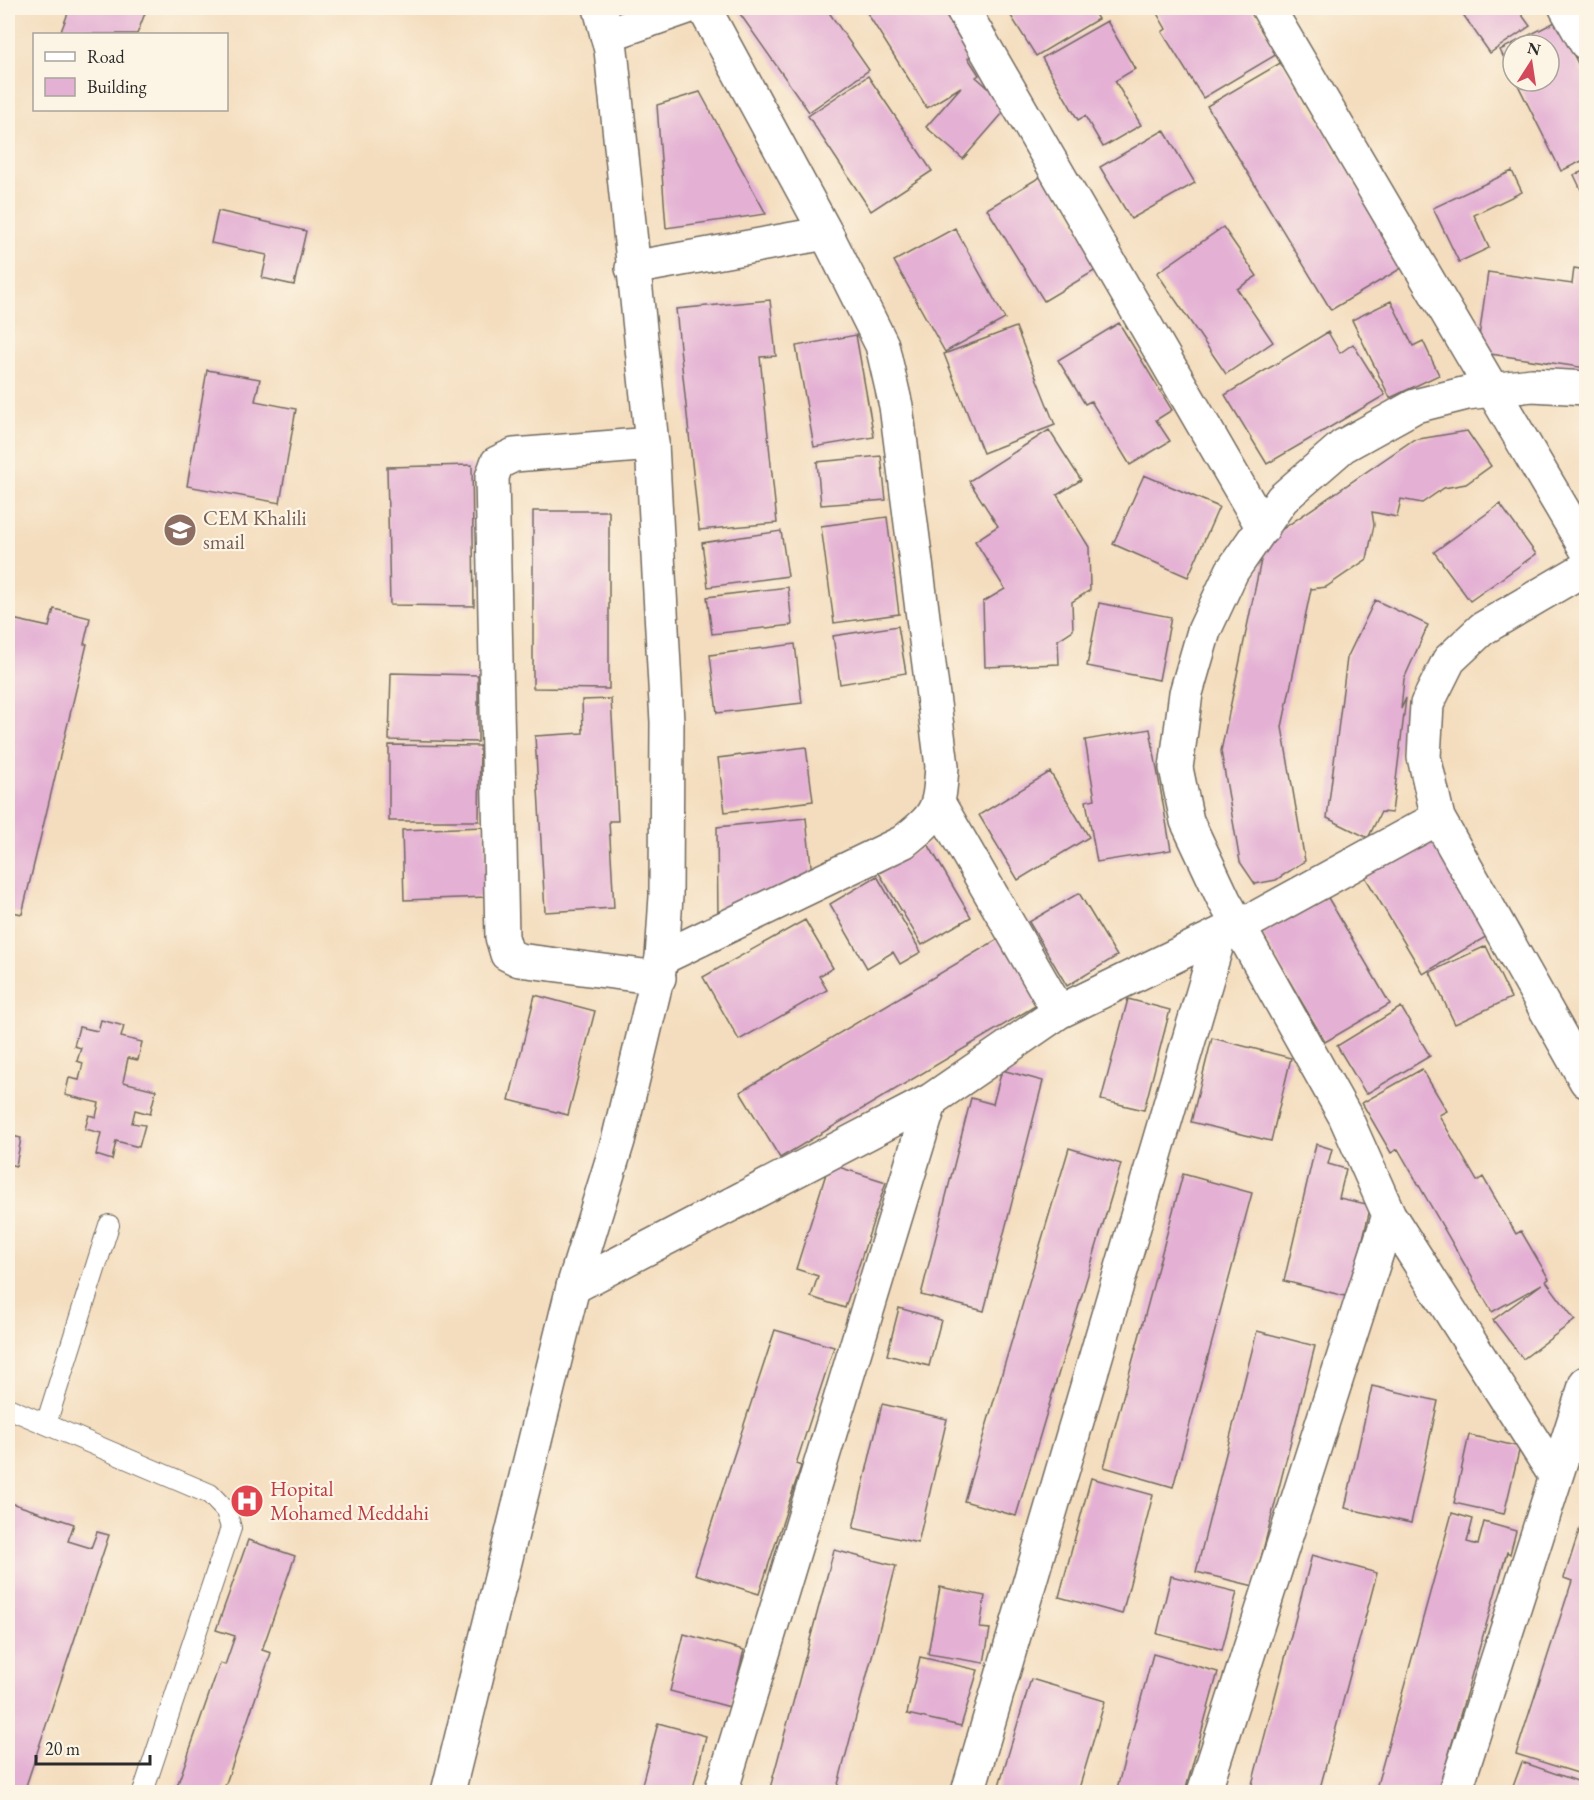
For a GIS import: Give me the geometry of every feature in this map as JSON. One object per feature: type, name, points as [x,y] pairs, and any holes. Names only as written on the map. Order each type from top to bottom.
[{"type":"street","points":[[448,1792],[573,1287],[618,1141],[660,968],[666,896],[667,722],[652,444],[604,21],[685,8]]},
{"type":"street","points":[[652,444],[514,455],[497,464],[492,477],[502,937],[507,954],[519,960],[660,968],[903,842],[929,821],[939,804],[942,766],[896,406],[882,345],[826,233],[704,8]]},
{"type":"street","points":[[962,8],[1263,528]]},
{"type":"street","points":[[1268,8],[1587,549]]},
{"type":"street","points":[[1566,8],[1587,43]]},
{"type":"street","points":[[632,268],[826,233]]},
{"type":"street","points":[[1556,1477],[1389,1215],[1345,1116],[1230,930],[1187,821],[1176,768],[1186,693],[1204,631],[1232,571],[1282,499],[1343,446],[1415,406],[1493,390],[1532,385],[1587,388]]},
{"type":"street","points":[[1587,568],[1482,629],[1449,660],[1427,704],[1424,746],[1424,757],[1438,818],[1587,1081]]},
{"type":"street","points":[[939,804],[1059,1012]]},
{"type":"street","points":[[573,1287],[931,1100],[1059,1012],[1230,930],[1438,818]]},
{"type":"street","points":[[968,1792],[1230,930]]},
{"type":"street","points":[[721,1792],[931,1100]]},
{"type":"street","points":[[1204,1792],[1389,1215]]},
{"type":"street","points":[[1455,1792],[1587,1383]]},
{"type":"lane","points":[[46,1424],[110,1225]]},
{"type":"lane","points":[[8,1408],[210,1494],[226,1511],[231,1528],[143,1792]]},
{"type":"building","points":[[70,8],[147,8],[137,33],[60,33]]},
{"type":"building","points":[[743,8],[826,8],[869,70],[809,112],[738,11]]},
{"type":"building","points":[[864,8],[941,8],[971,56],[968,58],[979,75],[976,77],[1009,106],[963,159],[926,127],[961,87],[927,108]]},
{"type":"building","points":[[1006,8],[1091,8],[1098,19],[1036,56]]},
{"type":"building","points":[[1154,8],[1251,8],[1279,53],[1203,98],[1162,32],[1166,29]]},
{"type":"building","points":[[1470,8],[1517,8],[1530,26],[1520,33],[1501,33],[1501,46],[1490,53],[1462,13]]},
{"type":"building","points":[[1107,21],[1135,69],[1115,81],[1141,125],[1103,147],[1085,116],[1078,120],[1042,58]]},
{"type":"building","points":[[1557,21],[1586,80],[1586,159],[1561,171],[1522,93],[1561,93],[1561,33],[1533,33]]},
{"type":"building","points":[[1282,62],[1405,266],[1331,310],[1207,106]]},
{"type":"building","points":[[868,76],[932,171],[871,211],[808,116]]},
{"type":"building","points":[[700,92],[766,214],[666,228],[657,105]]},
{"type":"building","points":[[1164,130],[1195,183],[1131,219],[1100,167]]},
{"type":"building","points":[[1586,170],[1586,200],[1574,175]]},
{"type":"building","points":[[1512,171],[1522,192],[1474,215],[1489,248],[1459,262],[1433,208]]},
{"type":"building","points":[[1045,174],[1101,267],[1044,301],[987,209]]},
{"type":"building","points":[[218,211],[306,231],[294,285],[262,278],[267,255],[211,243]]},
{"type":"building","points":[[1223,227],[1257,276],[1237,289],[1273,342],[1226,374],[1157,273]]},
{"type":"building","points":[[955,228],[1005,319],[945,352],[894,261]]},
{"type":"building","points":[[1574,268],[1586,270],[1586,368],[1477,352],[1488,272],[1572,284]]},
{"type":"building","points":[[770,300],[776,356],[760,357],[777,523],[699,530],[676,309]]},
{"type":"building","points":[[1391,301],[1413,346],[1423,341],[1439,375],[1390,398],[1352,320]]},
{"type":"building","points":[[1119,323],[1172,410],[1156,420],[1170,441],[1130,465],[1091,401],[1085,404],[1058,360]]},
{"type":"building","points":[[1016,327],[1055,425],[983,453],[944,354]]},
{"type":"building","points":[[1328,332],[1340,353],[1353,344],[1385,395],[1267,464],[1225,395]]},
{"type":"building","points":[[856,335],[874,437],[814,447],[796,346]]},
{"type":"building","points":[[207,370],[260,379],[255,401],[296,409],[280,503],[187,486]]},
{"type":"building","points":[[8,421],[12,456],[8,465]]},
{"type":"building","points":[[1049,430],[1081,480],[1057,495],[1089,547],[1090,590],[1072,602],[1073,630],[1058,640],[1059,664],[985,667],[983,602],[1005,589],[975,541],[998,526],[969,481]]},
{"type":"building","points":[[1467,431],[1491,466],[1466,484],[1444,488],[1422,503],[1401,499],[1397,517],[1372,512],[1374,525],[1367,559],[1326,587],[1311,589],[1282,727],[1305,861],[1276,880],[1255,884],[1240,862],[1221,751],[1265,541],[1413,440]]},
{"type":"building","points":[[881,456],[886,500],[821,505],[817,462]]},
{"type":"building","points":[[472,465],[474,606],[390,605],[387,467]]},
{"type":"building","points":[[1144,475],[1219,507],[1188,577],[1113,544]]},
{"type":"building","points":[[1500,504],[1536,554],[1470,601],[1434,552]]},
{"type":"building","points":[[533,511],[609,511],[609,689],[533,688]]},
{"type":"building","points":[[887,517],[899,614],[834,623],[821,526]]},
{"type":"building","points":[[781,531],[788,576],[708,587],[702,543]]},
{"type":"building","points":[[788,587],[792,625],[712,634],[707,597]]},
{"type":"building","points":[[1375,600],[1428,625],[1404,679],[1401,709],[1406,698],[1392,813],[1381,812],[1368,838],[1327,818],[1347,658]]},
{"type":"building","points":[[1099,603],[1171,617],[1159,680],[1087,666]]},
{"type":"building","points":[[54,609],[90,618],[84,644],[87,644],[22,914],[8,911],[8,618],[49,627]]},
{"type":"building","points":[[898,626],[906,673],[840,684],[833,636]]},
{"type":"building","points":[[795,644],[802,703],[717,713],[710,655]]},
{"type":"building","points":[[391,673],[478,675],[478,742],[389,740]]},
{"type":"building","points":[[611,699],[618,821],[609,821],[614,908],[545,912],[535,736],[583,733],[582,700]]},
{"type":"building","points":[[1150,729],[1171,850],[1097,862],[1086,801],[1095,799],[1085,740]]},
{"type":"building","points":[[389,745],[480,746],[479,821],[389,821]]},
{"type":"building","points":[[806,747],[813,801],[725,812],[718,758]]},
{"type":"building","points":[[1050,772],[1089,837],[1018,880],[979,815]]},
{"type":"building","points":[[806,818],[812,875],[718,918],[717,827]]},
{"type":"building","points":[[485,827],[487,897],[404,900],[402,830]]},
{"type":"building","points":[[1431,836],[1489,935],[1423,974],[1364,875]]},
{"type":"building","points":[[928,844],[971,917],[922,945],[879,873]]},
{"type":"building","points":[[877,876],[921,952],[900,964],[893,952],[867,968],[830,904]]},
{"type":"building","points":[[1079,893],[1117,956],[1067,986],[1029,922]]},
{"type":"building","points":[[1327,896],[1390,1004],[1325,1042],[1262,934]]},
{"type":"building","points":[[805,920],[833,968],[819,976],[827,990],[739,1040],[703,977]]},
{"type":"building","points":[[1003,936],[1042,1002],[780,1158],[740,1092]]},
{"type":"building","points":[[1486,946],[1511,998],[1455,1024],[1430,972]]},
{"type":"building","points":[[535,995],[595,1011],[568,1115],[509,1100]]},
{"type":"building","points":[[1128,999],[1170,1010],[1144,1110],[1101,1100]]},
{"type":"building","points":[[1401,1007],[1430,1056],[1366,1094],[1337,1046]]},
{"type":"building","points":[[101,1020],[124,1026],[121,1037],[142,1042],[138,1060],[128,1058],[123,1082],[156,1090],[150,1114],[135,1110],[132,1123],[145,1125],[139,1147],[116,1141],[112,1160],[96,1155],[101,1133],[85,1129],[89,1115],[96,1117],[99,1103],[65,1095],[69,1078],[79,1080],[83,1063],[77,1061],[81,1048],[74,1046],[79,1027],[98,1031]]},
{"type":"building","points":[[1212,1038],[1291,1058],[1271,1141],[1191,1122]]},
{"type":"building","points":[[1422,1069],[1447,1111],[1439,1115],[1477,1181],[1483,1177],[1516,1234],[1521,1231],[1549,1279],[1546,1281],[1575,1320],[1523,1359],[1493,1320],[1542,1284],[1492,1312],[1398,1149],[1391,1153],[1362,1103]]},
{"type":"building","points":[[1002,1070],[1043,1081],[984,1311],[921,1295],[971,1098],[993,1104]]},
{"type":"building","points":[[8,1135],[21,1138],[16,1166],[8,1164]]},
{"type":"building","points":[[1316,1144],[1332,1149],[1328,1164],[1346,1169],[1339,1198],[1371,1205],[1349,1297],[1284,1281]]},
{"type":"building","points":[[1069,1148],[1121,1164],[1016,1516],[964,1501]]},
{"type":"building","points":[[829,1164],[886,1182],[845,1308],[811,1297],[818,1276],[796,1269]]},
{"type":"building","points":[[1183,1174],[1252,1193],[1173,1487],[1104,1467]]},
{"type":"building","points":[[899,1308],[941,1320],[929,1366],[887,1355]]},
{"type":"building","points":[[775,1330],[834,1347],[796,1464],[801,1466],[759,1594],[695,1574]]},
{"type":"building","points":[[1257,1331],[1315,1346],[1254,1586],[1196,1572]]},
{"type":"building","points":[[1372,1386],[1438,1401],[1411,1523],[1345,1508]]},
{"type":"building","points":[[882,1404],[947,1419],[918,1543],[853,1528]]},
{"type":"building","points":[[1469,1435],[1520,1447],[1504,1514],[1454,1503]]},
{"type":"building","points":[[1091,1478],[1153,1495],[1122,1614],[1059,1597]]},
{"type":"building","points":[[8,1502],[74,1524],[68,1541],[91,1548],[97,1532],[109,1535],[24,1792],[8,1792]]},
{"type":"building","points":[[1586,1509],[1586,1766],[1584,1775],[1516,1754],[1572,1581],[1564,1578]]},
{"type":"building","points":[[1452,1513],[1473,1519],[1467,1542],[1478,1545],[1484,1522],[1516,1531],[1510,1554],[1507,1552],[1438,1792],[1375,1792]]},
{"type":"building","points":[[248,1540],[295,1556],[262,1650],[271,1653],[223,1792],[175,1792],[220,1663],[225,1665],[235,1636],[216,1630]]},
{"type":"building","points":[[834,1550],[896,1566],[836,1792],[769,1792]]},
{"type":"building","points":[[1312,1555],[1377,1573],[1319,1792],[1250,1792]]},
{"type":"building","points":[[1171,1576],[1237,1592],[1222,1650],[1157,1634]]},
{"type":"building","points":[[940,1587],[985,1596],[980,1628],[990,1629],[984,1663],[928,1654]]},
{"type":"building","points":[[684,1634],[744,1650],[730,1707],[670,1691]]},
{"type":"building","points":[[1153,1654],[1218,1672],[1185,1792],[1116,1792]]},
{"type":"building","points":[[920,1657],[978,1670],[961,1726],[907,1714]]},
{"type":"building","points":[[1031,1679],[1105,1701],[1078,1792],[997,1792]]},
{"type":"building","points":[[658,1723],[706,1736],[692,1792],[640,1792]]},
{"type":"building","points":[[1522,1762],[1586,1784],[1586,1792],[1511,1792]]},
{"type":"place","name":"CEM Khalili smail","points":[[180,530]]},
{"type":"place","name":"Hopital Mohamed Meddahi","points":[[247,1501]]}]
